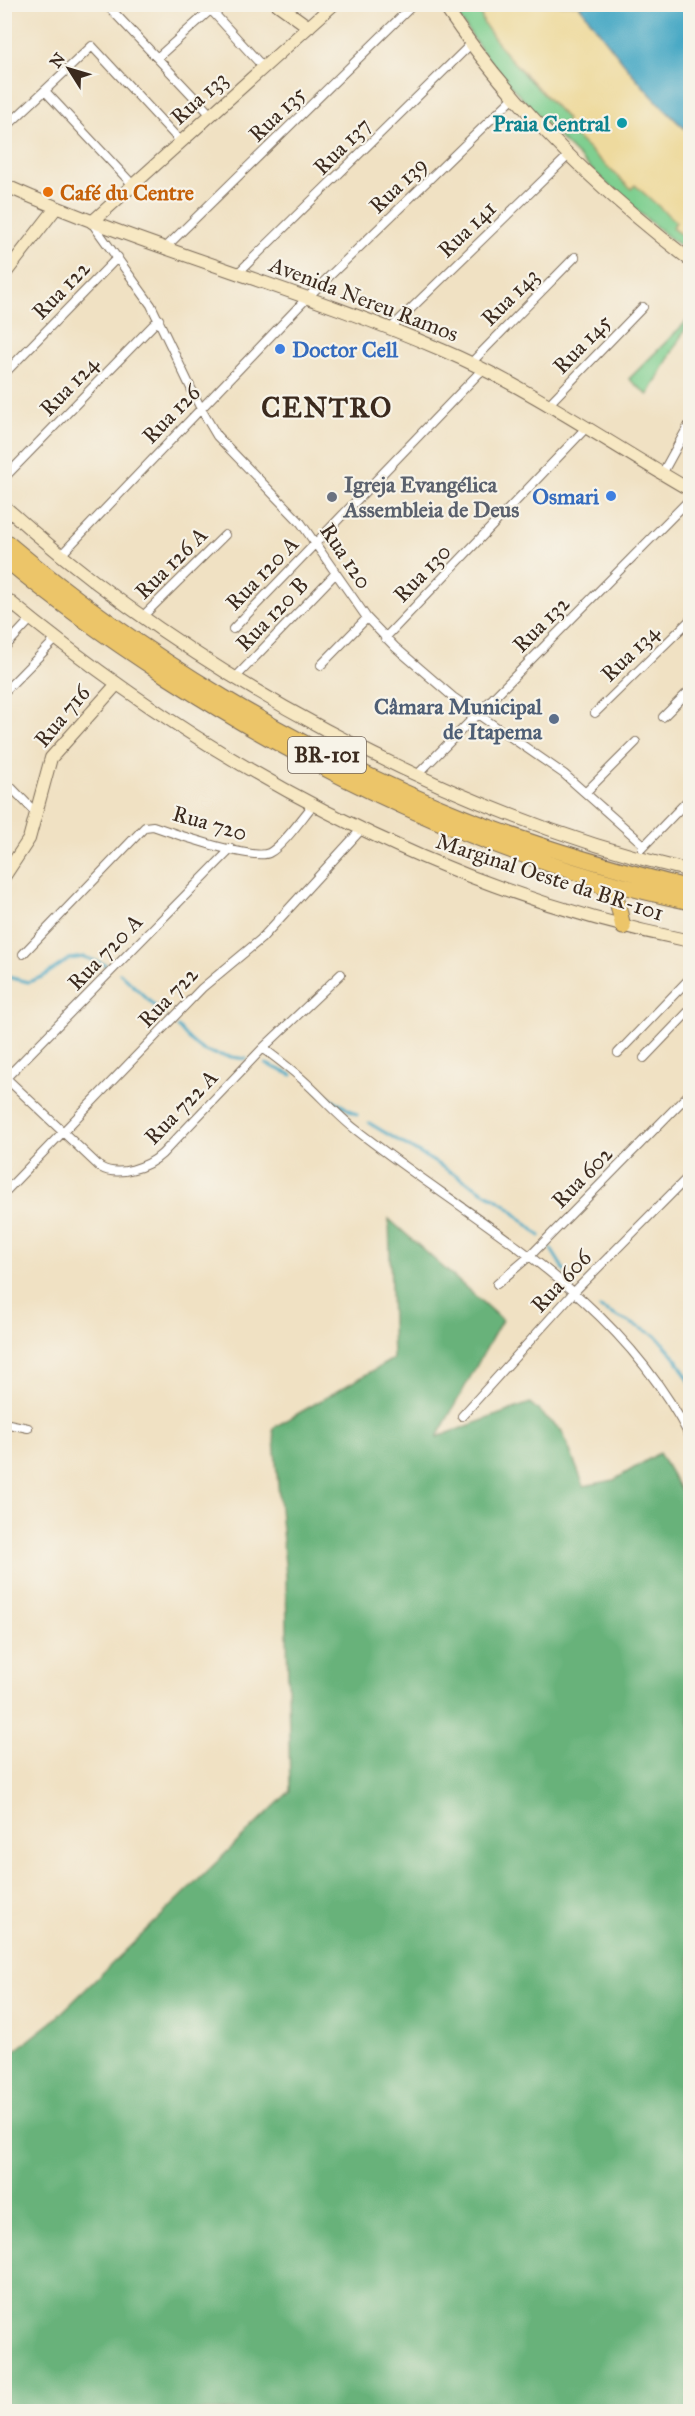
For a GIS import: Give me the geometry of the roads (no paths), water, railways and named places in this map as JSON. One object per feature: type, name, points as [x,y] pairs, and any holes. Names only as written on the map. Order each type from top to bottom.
[{"type":"highway","name":"BR-101","points":[[4,540],[87,605],[158,655],[231,701],[312,747],[421,800],[497,830],[620,869],[690,888]]},
{"type":"highway","name":"BR-101","points":[[4,558],[109,638],[276,743],[360,786],[433,820],[516,852],[582,874],[690,902]]},
{"type":"highway","points":[[582,874],[616,896],[623,927]]},
{"type":"main road","points":[[277,4],[309,27]]},
{"type":"main road","name":"Rua 133","points":[[92,222],[334,4]]},
{"type":"main road","points":[[443,4],[471,44],[514,97],[569,155],[644,224],[690,260]]},
{"type":"main road","name":"Avenida Nereu Ramos","points":[[4,185],[92,222],[307,298],[471,363],[690,490]]},
{"type":"main road","points":[[4,275],[56,208]]},
{"type":"main road","points":[[4,506],[61,555],[142,617],[235,678],[418,774],[525,820],[633,857],[690,871]]},
{"type":"main road","name":"Marginal Oeste da BR-101","points":[[4,597],[117,684],[199,738],[360,831],[447,869],[623,927],[690,941]]},
{"type":"main road","name":"Rua 716","points":[[4,877],[26,846],[51,758],[117,684]]},
{"type":"street","points":[[106,4],[211,115]]},
{"type":"street","name":"Rua 135","points":[[165,248],[414,4]]},
{"type":"street","points":[[157,58],[214,7],[264,68]]},
{"type":"street","name":"Rua 137","points":[[238,273],[471,44]]},
{"type":"street","points":[[4,129],[92,46],[182,142]]},
{"type":"street","points":[[45,91],[133,185]]},
{"type":"street","name":"Rua 139","points":[[307,298],[514,97]]},
{"type":"street","name":"Rua 141","points":[[390,329],[569,155]]},
{"type":"street","name":"Rua 120","points":[[92,222],[159,319],[201,409],[225,445],[287,506],[316,543],[367,618],[385,638],[476,715],[564,774],[644,845]]},
{"type":"street","name":"Rua 122","points":[[4,374],[118,257]]},
{"type":"street","name":"Rua 143","points":[[471,363],[576,257]]},
{"type":"street","name":"Rua 126","points":[[61,555],[307,298]]},
{"type":"street","name":"Rua 145","points":[[547,406],[643,307]]},
{"type":"street","name":"Rua 124","points":[[4,478],[159,319]]},
{"type":"street","name":"Rua 120 A","points":[[233,629],[483,369]]},
{"type":"street","points":[[662,474],[690,423]]},
{"type":"street","name":"Rua 130","points":[[385,638],[585,429]]},
{"type":"street","name":"Rua 132","points":[[418,774],[690,499]]},
{"type":"street","name":"Rua 126 A","points":[[142,617],[225,535]]},
{"type":"street","name":"Rua 120 B","points":[[235,678],[335,574]]},
{"type":"street","points":[[321,665],[367,618]]},
{"type":"street","points":[[4,648],[31,619]]},
{"type":"street","name":"Rua 134","points":[[595,713],[690,620]]},
{"type":"street","points":[[4,692],[56,639]]},
{"type":"street","points":[[663,717],[690,690]]},
{"type":"street","points":[[586,792],[636,742]]},
{"type":"street","points":[[4,780],[36,813]]},
{"type":"street","points":[[633,857],[690,798]]},
{"type":"street","name":"Rua 720","points":[[24,954],[145,827],[153,826],[231,849],[261,855],[270,853],[313,805]]},
{"type":"street","name":"Rua 722","points":[[4,1193],[208,981],[261,939],[360,831]]},
{"type":"street","name":"Rua 720 A","points":[[5,1079],[231,849]]},
{"type":"street","name":"Rua 722 A","points":[[5,1079],[105,1170],[115,1172],[150,1164],[263,1048],[341,974]]},
{"type":"street","points":[[618,1053],[690,978]]},
{"type":"street","points":[[644,1058],[690,1010]]},
{"type":"street","points":[[263,1048],[302,1079],[353,1128],[531,1255],[575,1291],[655,1375],[690,1437]]},
{"type":"street","name":"Rua 602","points":[[497,1284],[531,1255],[690,1093]]},
{"type":"street","name":"Rua 606","points":[[462,1416],[575,1291],[690,1175]]},
{"type":"street","points":[[4,1423],[28,1428]]},
{"type":"water","points":[[579,5],[690,5],[690,133],[645,88]]},
{"type":"waterway","points":[[4,976],[28,982],[42,977],[69,959],[84,957],[106,965]]},
{"type":"waterway","points":[[120,973],[164,1015]]},
{"type":"waterway","points":[[178,1027],[194,1044],[207,1052],[246,1059]]},
{"type":"waterway","points":[[266,1064],[292,1075]]},
{"type":"waterway","points":[[318,1090],[357,1115]]},
{"type":"waterway","points":[[369,1123],[506,1205],[540,1236]]},
{"type":"waterway","points":[[551,1249],[574,1286]]},
{"type":"waterway","points":[[600,1308],[655,1335],[673,1354],[690,1382]]},
{"type":"place","name":"Praia Central","points":[[622,123]]},
{"type":"place","name":"Café du Centre","points":[[48,192]]},
{"type":"place","name":"Doctor Cell","points":[[280,349]]},
{"type":"place","name":"Osmari","points":[[611,496]]},
{"type":"place","name":"Igreja Evangélica Assembleia de Deus","points":[[332,497]]},
{"type":"place","name":"Câmara Municipal de Itapema","points":[[554,719]]},
{"type":"district","name":"CENTRO","points":[[327,407]]}]
